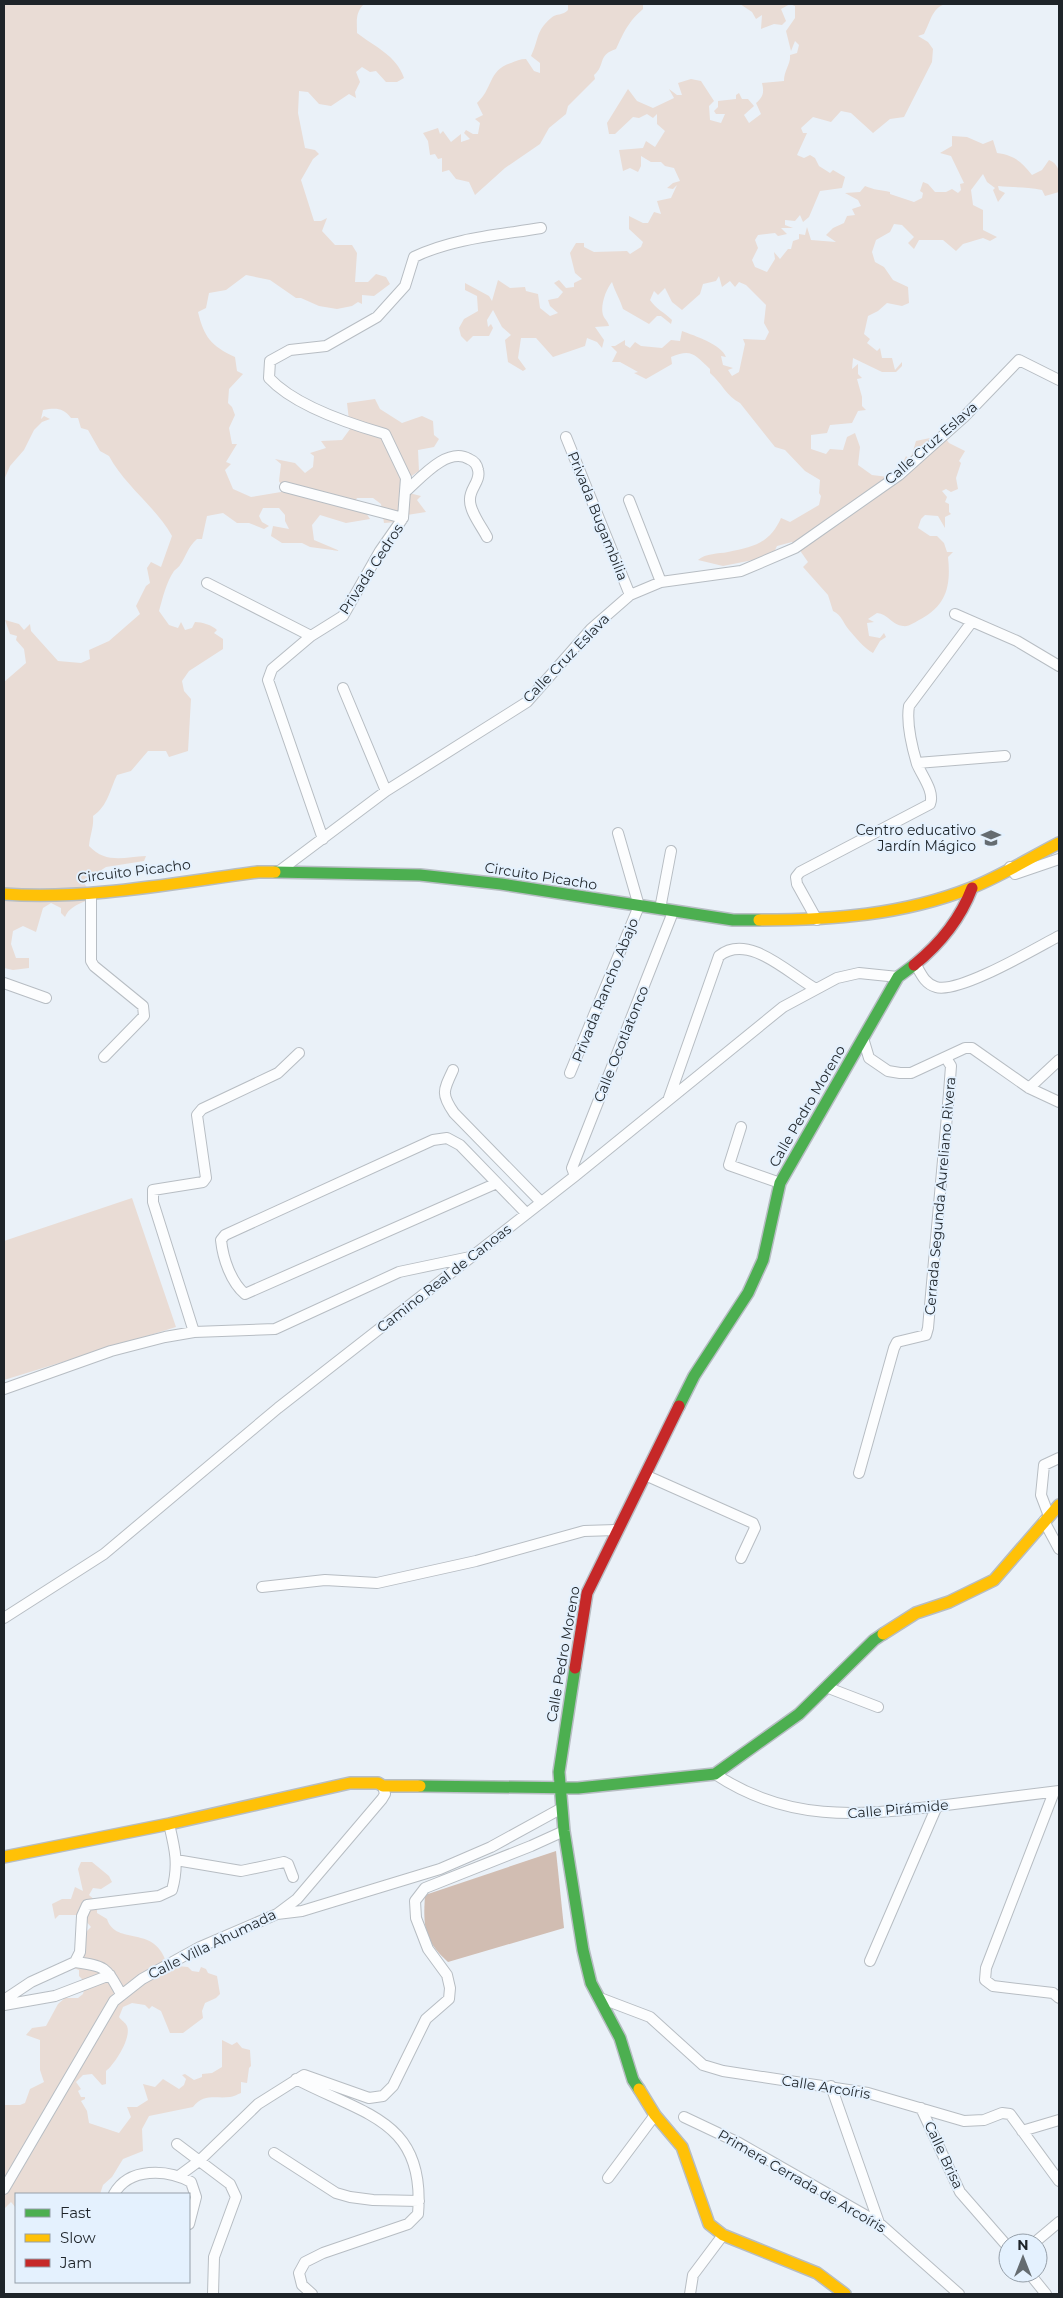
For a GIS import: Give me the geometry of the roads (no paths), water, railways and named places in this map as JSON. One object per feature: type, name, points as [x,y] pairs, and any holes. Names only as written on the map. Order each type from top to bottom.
[{"type":"street","name":"Privada Cedros","points":[[324,839],[268,680],[272,669],[311,636],[344,616],[380,551],[403,518],[406,478],[385,434],[350,424],[280,390],[270,378],[270,361],[290,350],[326,346],[377,318],[405,286],[414,257],[429,249],[473,239],[541,228]]},
{"type":"street","name":"Calle Cruz Eslava","points":[[278,872],[386,791],[527,702],[591,629],[630,595],[661,582],[741,571],[795,548],[899,475],[964,417],[1019,360],[1059,380]]},
{"type":"street","name":"Privada Bugambilia","points":[[566,437],[630,595]]},
{"type":"street","points":[[405,492],[446,458],[456,456],[467,457],[475,463],[478,470],[478,480],[470,498],[471,506],[487,537]]},
{"type":"street","points":[[285,487],[403,518]]},
{"type":"street","points":[[629,500],[661,582]]},
{"type":"street","points":[[207,583],[311,636]]},
{"type":"street","points":[[955,614],[1017,642],[1059,666]]},
{"type":"street","points":[[817,920],[797,884],[796,877],[800,872],[930,804],[932,799],[917,763],[907,717],[909,706],[972,622]]},
{"type":"street","points":[[343,688],[386,791]]},
{"type":"street","points":[[917,763],[1005,756]]},
{"type":"street","points":[[618,833],[639,906]]},
{"type":"street","name":"Circuito Picacho","points":[[4,894],[32,896],[91,893],[188,880],[278,872],[420,875],[500,884],[733,920],[817,920],[888,913],[972,888],[1059,842]]},
{"type":"street","points":[[660,909],[671,851]]},
{"type":"street","points":[[1010,867],[1015,874],[1059,859]]},
{"type":"street","name":"Calle Pedro Moreno","points":[[845,2294],[817,2272],[723,2236],[709,2224],[682,2147],[655,2115],[633,2080],[620,2038],[591,1983],[583,1950],[564,1831],[559,1772],[587,1593],[616,1530],[694,1376],[748,1293],[763,1260],[780,1183],[898,977],[916,965],[956,924],[967,906],[972,888]]},
{"type":"street","points":[[91,893],[90,961],[143,1006],[144,1011],[144,1016],[104,1057]]},
{"type":"street","name":"Privada Rancho Abajo","points":[[570,1073],[639,906]]},
{"type":"street","name":"Calle Ocotlatonco","points":[[575,1176],[572,1168],[673,912]]},
{"type":"street","points":[[916,965],[927,983],[938,988],[964,985],[1059,936]]},
{"type":"street","points":[[669,1098],[719,956],[727,950],[740,949],[774,960],[816,989]]},
{"type":"street","name":"Camino Real de Canoas","points":[[4,1618],[104,1554],[278,1408],[575,1176],[783,1007],[837,978],[859,973],[898,977]]},
{"type":"street","points":[[4,983],[46,998]]},
{"type":"street","points":[[863,1038],[869,1058],[888,1070],[910,1073],[965,1048],[972,1048],[1029,1088],[1059,1102]]},
{"type":"street","points":[[194,1332],[154,1202],[154,1190],[203,1182],[206,1178],[197,1116],[202,1110],[278,1073],[298,1053]]},
{"type":"street","name":"Cerrada Segunda Aureliano Rivera","points":[[859,1473],[894,1348],[897,1342],[926,1335],[951,1066],[946,1058]]},
{"type":"street","points":[[1029,1088],[1059,1060]]},
{"type":"street","points":[[453,1070],[444,1090],[445,1100],[454,1113],[541,1202]]},
{"type":"street","points":[[740,1127],[729,1165],[780,1183]]},
{"type":"street","points":[[497,1183],[245,1294],[236,1286],[222,1250],[221,1240],[226,1235],[434,1140],[447,1138],[460,1145],[497,1183],[526,1213]]},
{"type":"street","points":[[4,1389],[111,1351],[165,1337],[194,1332],[275,1329],[399,1272],[474,1256]]},
{"type":"street","points":[[1059,1458],[1044,1465],[1041,1495],[1046,1519],[1059,1549]]},
{"type":"street","points":[[645,1475],[753,1523],[755,1528],[741,1558]]},
{"type":"street","points":[[4,1857],[168,1824],[350,1782],[378,1783],[383,1786],[472,1785],[560,1788],[681,1779],[715,1774],[778,1731],[874,1640],[916,1613],[949,1602],[994,1580],[1059,1505]]},
{"type":"street","points":[[262,1588],[325,1580],[378,1583],[476,1561],[584,1531],[616,1530]]},
{"type":"street","points":[[826,1687],[878,1707]]},
{"type":"street","name":"Calle Pirámide","points":[[715,1774],[749,1794],[818,1812],[859,1814],[1057,1792]]},
{"type":"street","name":"Calle Villa Ahumada","points":[[4,2189],[114,2001],[142,1979],[200,1947],[277,1914],[297,1898],[382,1799],[385,1794],[383,1786]]},
{"type":"street","points":[[1057,1792],[986,1968],[984,1980],[993,1986],[1053,1993],[1059,1998]]},
{"type":"street","points":[[870,1961],[937,1806]]},
{"type":"street","points":[[277,1914],[302,1911],[440,1869],[491,1848],[562,1808]]},
{"type":"street","points":[[76,1962],[80,1952],[82,1916],[87,1905],[159,1896],[172,1890],[177,1872],[168,1824]]},
{"type":"street","points":[[180,2175],[199,2161],[258,2104],[304,2075],[369,2098],[383,2096],[392,2086],[426,2019],[449,1998],[450,1988],[447,1975],[428,1949],[416,1918],[416,1901],[425,1888],[564,1831]]},
{"type":"street","points":[[176,1860],[241,1871],[284,1862],[288,1864],[293,1877]]},
{"type":"street","points":[[4,2000],[31,1982],[76,1962],[101,1965],[110,1975],[121,1994]]},
{"type":"street","points":[[4,2005],[55,1996],[110,1975]]},
{"type":"street","name":"Calle Arcoíris","points":[[600,1998],[650,2017],[702,2065],[723,2071],[868,2093],[964,2121],[984,2120],[1002,2113],[1010,2114],[1022,2131]]},
{"type":"street","points":[[296,2079],[384,2122],[403,2139],[414,2163],[419,2201],[418,2214],[408,2224],[323,2253],[305,2262],[299,2272],[302,2285],[312,2294]]},
{"type":"street","points":[[831,2086],[880,2223]]},
{"type":"street","name":"Calle Brisa","points":[[921,2108],[960,2192],[998,2236]]},
{"type":"street","points":[[608,2178],[655,2115]]},
{"type":"street","name":"Primera Cerrada de Arcoíris","points":[[684,2117],[739,2143],[880,2223],[959,2294]]},
{"type":"street","points":[[1059,2120],[1022,2131],[1059,2181]]},
{"type":"street","points":[[177,2144],[230,2184],[236,2197],[214,2257],[213,2294]]},
{"type":"street","points":[[274,2152],[336,2192],[350,2197],[373,2200],[419,2201]]},
{"type":"street","points":[[115,2193],[119,2186],[132,2177],[151,2172],[180,2175],[191,2182],[196,2197],[190,2220]]},
{"type":"street","points":[[1046,2233],[1059,2222]]},
{"type":"street","points":[[690,2294],[693,2276],[723,2236]]},
{"type":"street","points":[[1037,2283],[1046,2294]]},
{"type":"place","name":"Centro educativo Jardín Mágico","points":[[991,838]]}]
